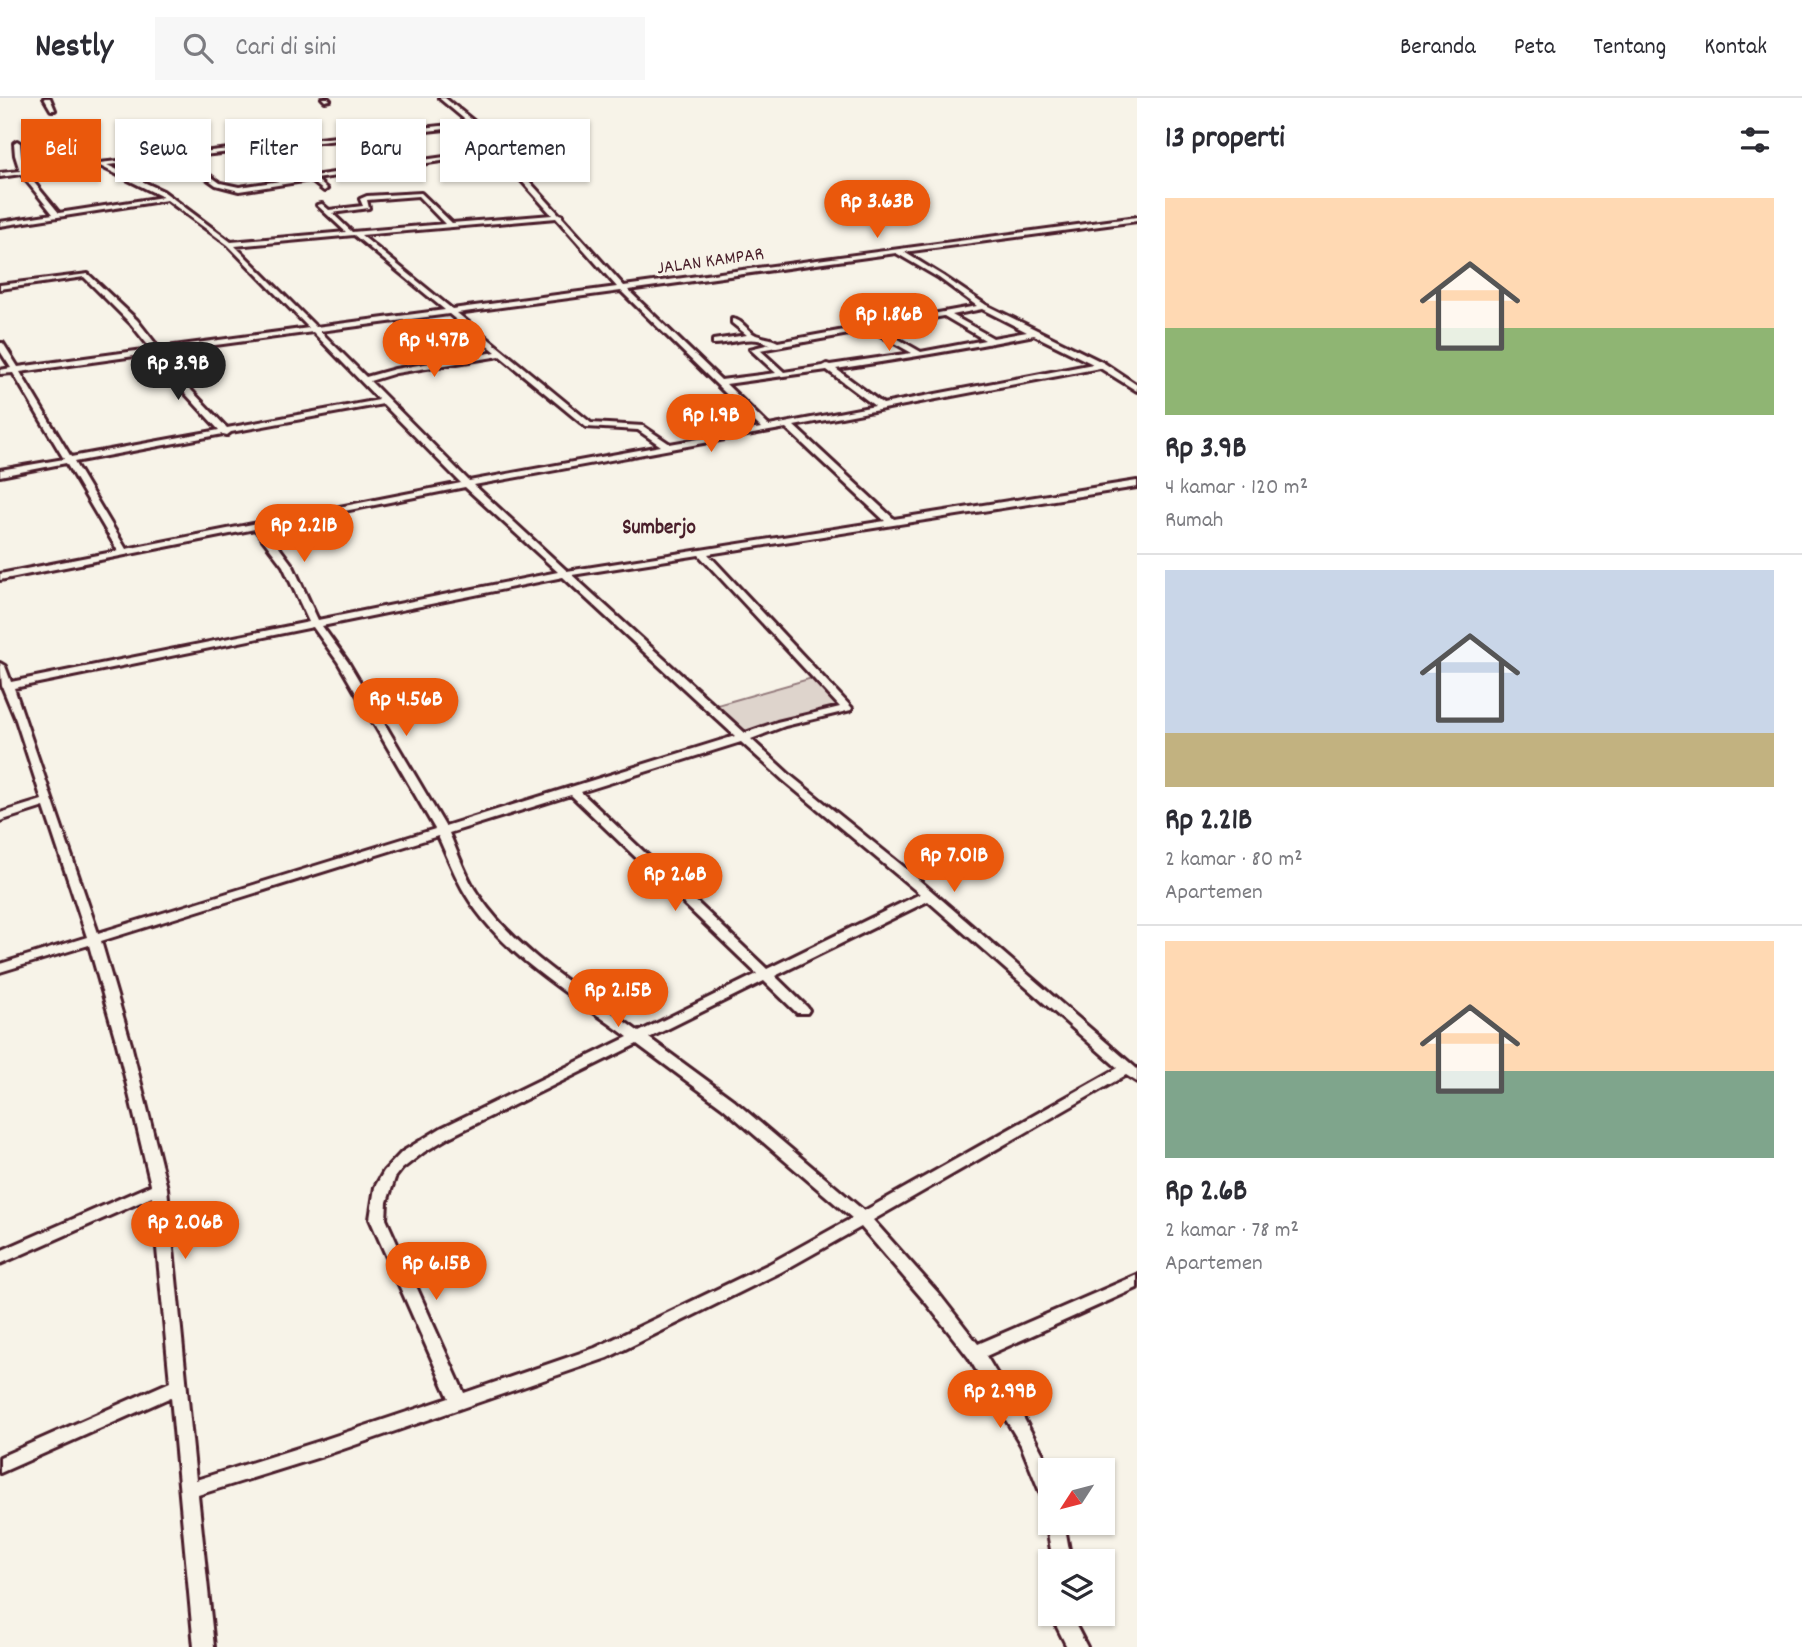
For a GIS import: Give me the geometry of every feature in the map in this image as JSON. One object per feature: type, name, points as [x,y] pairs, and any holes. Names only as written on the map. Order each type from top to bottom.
[{"type":"street","points":[[47,98],[53,109]]},
{"type":"street","points":[[442,98],[468,119]]},
{"type":"street","points":[[0,175],[21,173],[17,160],[17,143]]},
{"type":"street","points":[[102,164],[115,163]]},
{"type":"street","points":[[102,164],[150,186],[230,244],[467,485],[564,574],[788,778],[929,895],[1133,1072],[775,1268],[601,1353],[320,1449],[188,1490]]},
{"type":"street","points":[[211,178],[229,189],[286,182]]},
{"type":"street","points":[[29,182],[58,216]]},
{"type":"street","points":[[317,182],[324,189]]},
{"type":"street","points":[[527,182],[621,287],[767,429]]},
{"type":"street","points":[[327,212],[367,207],[363,199],[367,198],[419,194],[450,226]]},
{"type":"street","points":[[0,224],[167,198]]},
{"type":"street","points":[[320,205],[589,425],[640,428],[667,446]]},
{"type":"street","points":[[230,244],[559,216]]},
{"type":"street","name":"JALAN KAMPAR","points":[[0,372],[1137,219]]},
{"type":"street","points":[[897,251],[941,277],[983,307],[1101,365],[1137,389]]},
{"type":"street","points":[[0,286],[88,276],[134,322],[153,350],[227,433]]},
{"type":"street","points":[[780,372],[754,351],[983,307]]},
{"type":"street","points":[[945,314],[994,342]]},
{"type":"street","points":[[735,321],[753,336]]},
{"type":"street","points":[[872,327],[919,354]]},
{"type":"street","points":[[719,383],[994,342],[1036,332]]},
{"type":"street","points":[[716,342],[753,336],[769,338],[777,345]]},
{"type":"street","points":[[0,345],[55,433],[68,460],[124,553]]},
{"type":"street","points":[[365,380],[395,371],[500,354]]},
{"type":"street","points":[[0,577],[667,446],[1101,365]]},
{"type":"street","points":[[827,366],[881,407]]},
{"type":"street","points":[[0,473],[227,433],[385,401]]},
{"type":"street","points":[[788,425],[893,523]]},
{"type":"street","points":[[6,690],[314,622],[564,574],[1137,484]]},
{"type":"street","points":[[258,526],[288,566],[314,622],[343,662],[442,831],[471,894],[495,926],[530,957],[727,1103],[863,1219],[933,1298],[975,1353],[1023,1429],[1038,1460]]},
{"type":"street","points":[[0,968],[781,724],[847,708],[702,553]]},
{"type":"street","points":[[0,666],[6,690],[94,940],[124,1044],[159,1188],[204,1647]]},
{"type":"street","points":[[573,790],[802,1010]]},
{"type":"street","points":[[0,817],[47,802]]},
{"type":"street","points":[[459,1401],[378,1219],[378,1196],[388,1175],[400,1161],[446,1132],[929,895]]},
{"type":"street","points":[[0,1258],[159,1188]]},
{"type":"street","points":[[975,1353],[1137,1281]]},
{"type":"street","points":[[0,1465],[178,1386]]},
{"type":"street","points":[[1067,1626],[1077,1647]]},
{"type":"shaded area","points":[[812,678],[842,707],[747,734],[714,706]]},
{"type":"district","name":"Sumberjo","points":[[659,526]]}]
